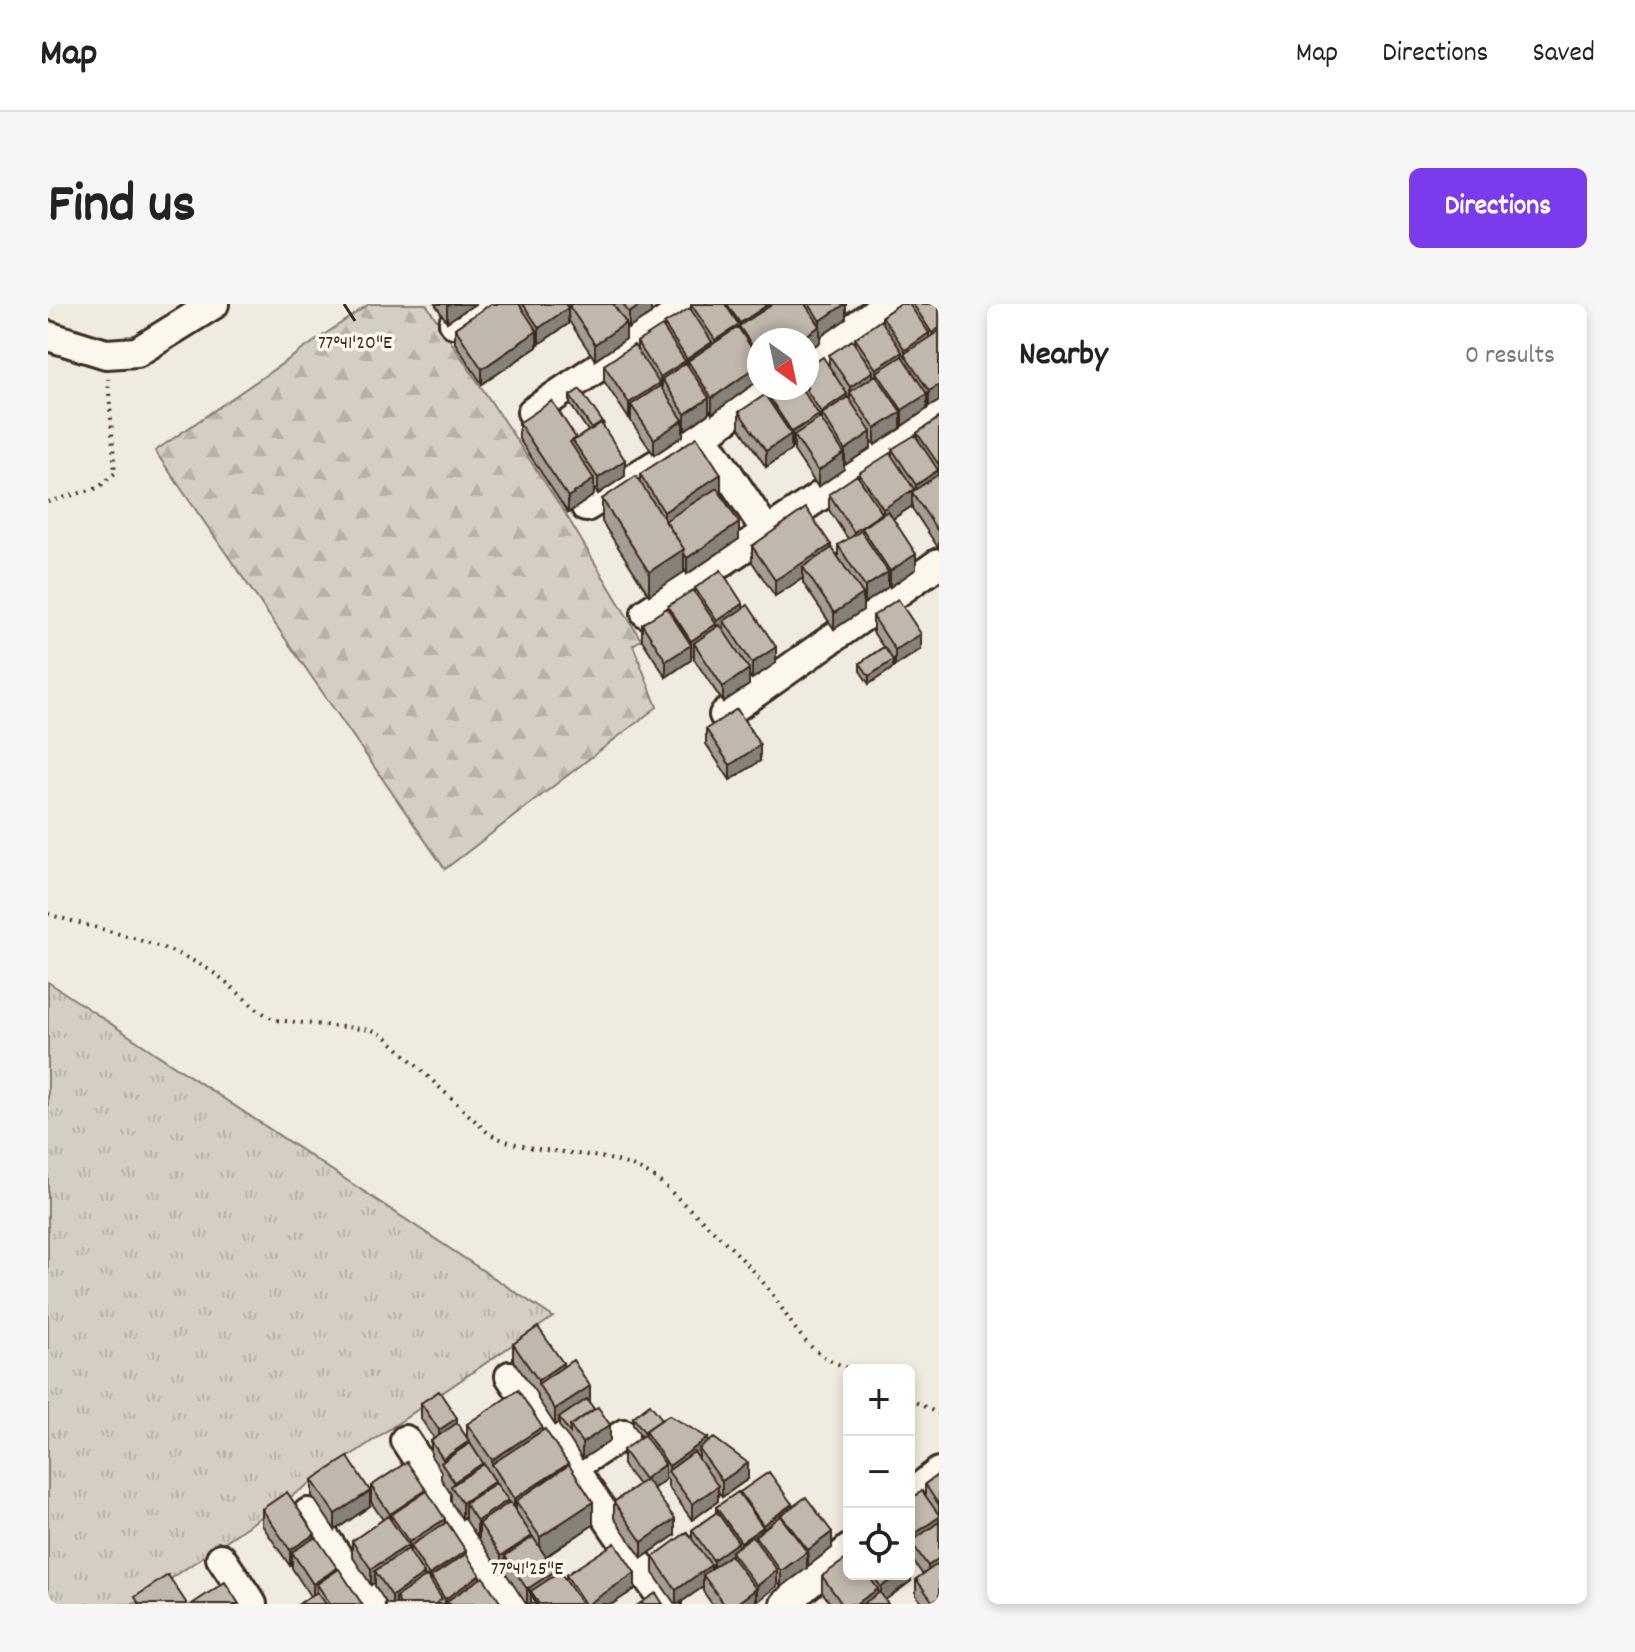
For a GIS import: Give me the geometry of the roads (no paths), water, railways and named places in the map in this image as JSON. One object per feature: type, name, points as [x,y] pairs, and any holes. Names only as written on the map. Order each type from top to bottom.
[{"type":"street","points":[[48,336],[106,354],[137,352],[175,314],[214,304]]},
{"type":"street","points":[[454,323],[483,304]]},
{"type":"street","points":[[532,412],[691,304]]},
{"type":"street","points":[[819,349],[857,312],[887,304]]},
{"type":"street","points":[[586,507],[703,436],[752,400]]},
{"type":"street","points":[[646,613],[939,415]]},
{"type":"street","points":[[703,436],[767,532]]},
{"type":"street","points":[[724,715],[939,563]]},
{"type":"street","points":[[510,1376],[666,1604]]},
{"type":"street","points":[[573,1467],[624,1434]]},
{"type":"street","points":[[405,1440],[513,1604]]},
{"type":"street","points":[[915,1491],[939,1472]]},
{"type":"street","points":[[308,1513],[370,1604]]},
{"type":"street","points":[[641,1567],[665,1550]]},
{"type":"street","points":[[795,1601],[843,1555]]},
{"type":"street","points":[[221,1558],[252,1604]]}]
